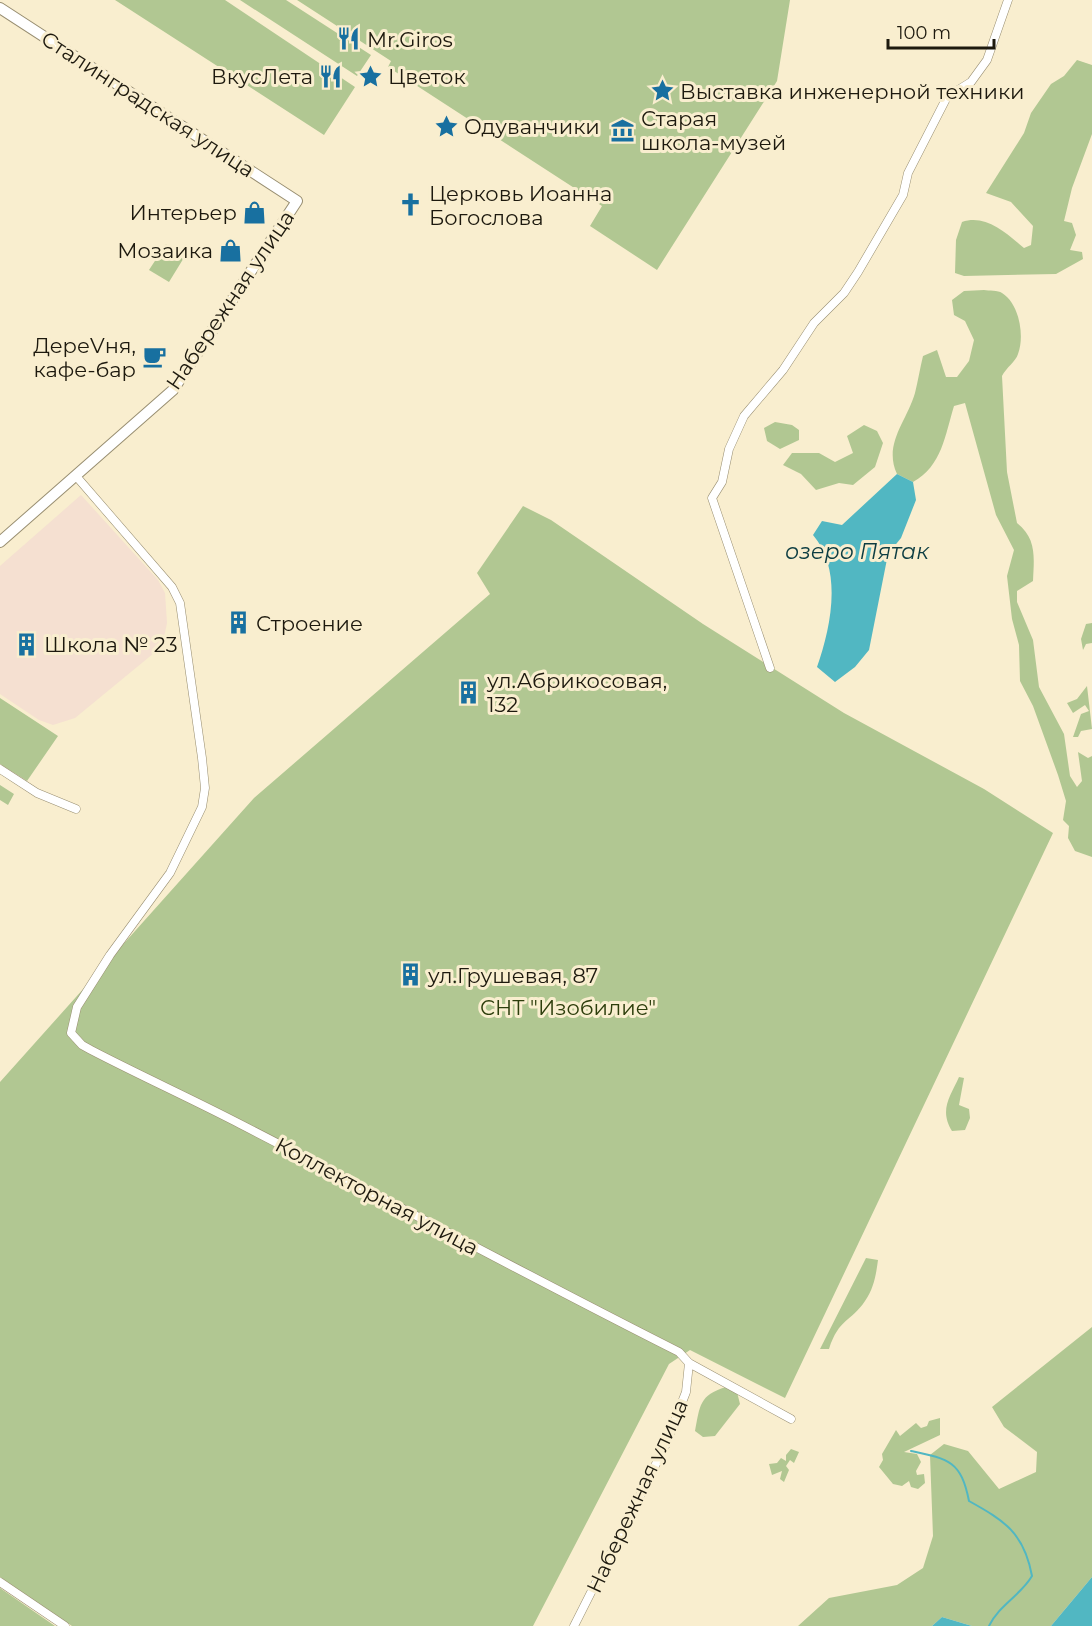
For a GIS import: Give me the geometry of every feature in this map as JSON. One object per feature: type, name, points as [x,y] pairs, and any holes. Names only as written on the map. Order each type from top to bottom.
[{"type":"street","points":[[770,668],[712,498],[722,482],[729,449],[744,416],[783,370],[814,323],[844,293],[889,222],[903,195],[908,173],[947,97],[971,82],[987,60],[1008,0]]},
{"type":"street","name":"Сталинградская улица","points":[[0,8],[297,201]]},
{"type":"street","name":"Набережная улица","points":[[0,542],[173,390],[297,201]]},
{"type":"street","name":"Коллекторная улица","points":[[76,476],[172,587],[180,603],[205,788],[197,821],[170,873],[92,982],[77,1007],[71,1033],[91,1050],[240,1124],[679,1352],[689,1363],[791,1419]]},
{"type":"street","points":[[0,769],[38,793],[76,809]]},
{"type":"street","name":"Набережная улица","points":[[574,1626],[665,1446],[686,1392],[689,1363]]},
{"type":"street","points":[[0,1582],[65,1626]]},
{"type":"shaded area","points":[[81,495],[158,580],[165,593],[167,623],[163,642],[154,653],[75,718],[53,725],[39,720],[0,694],[0,566]]},
{"type":"green space","points":[[115,0],[225,0],[355,87],[324,135]]},
{"type":"green space","points":[[240,0],[286,0],[371,55],[357,76]]},
{"type":"green space","points":[[297,0],[790,0],[777,81],[657,270],[590,226],[602,206],[388,67],[391,61]]},
{"type":"green space","points":[[1077,60],[1092,65],[1092,134],[1072,188],[1064,221],[1072,223],[1076,235],[1070,250],[1082,252],[1083,259],[1056,274],[964,276],[955,273],[956,240],[962,222],[971,220],[987,223],[1003,231],[1024,248],[1031,245],[1033,226],[1011,202],[986,193],[1024,133],[1031,113],[1051,84],[1064,76]]},
{"type":"green space","points":[[166,244],[185,256],[169,282],[149,270]]},
{"type":"green space","points":[[964,291],[1000,292],[1008,298],[1019,320],[1021,338],[1018,354],[1002,376],[1007,472],[1017,523],[1028,535],[1034,556],[1033,581],[1017,591],[1017,602],[1033,640],[1039,687],[1064,734],[1070,776],[1077,787],[1082,781],[1078,752],[1088,758],[1092,756],[1092,857],[1075,851],[1068,838],[1069,826],[1063,820],[1066,801],[1033,706],[1020,681],[1019,645],[1012,619],[1007,576],[1014,550],[996,515],[965,403],[954,406],[941,449],[923,475],[913,482],[897,474],[893,463],[894,443],[915,393],[923,356],[937,350],[946,377],[957,377],[969,361],[974,340],[965,321],[954,315],[952,300]]},
{"type":"green space","points":[[775,422],[792,425],[799,430],[799,440],[780,449],[767,441],[764,428]]},
{"type":"green space","points":[[864,425],[877,431],[883,443],[875,467],[853,485],[839,483],[816,490],[801,474],[783,465],[792,453],[819,453],[835,462],[853,453],[847,436]]},
{"type":"green space","name":"СНТ \"Изобилие\"","points":[[523,506],[551,520],[703,624],[844,713],[984,789],[1053,833],[785,1398],[690,1350],[669,1364],[533,1626],[72,1626],[0,1577],[0,1082],[254,798],[490,594],[477,573]]},
{"type":"green space","points":[[1092,623],[1092,643],[1086,644],[1083,650],[1081,639],[1086,624]]},
{"type":"green space","points":[[1087,686],[1092,729],[1081,731],[1078,737],[1073,737],[1081,714],[1089,711],[1085,705],[1073,713],[1067,703],[1077,699]]},
{"type":"green space","points":[[0,698],[58,736],[27,781],[0,764]]},
{"type":"green space","points":[[0,785],[14,794],[8,805],[0,800]]},
{"type":"green space","points":[[959,1077],[964,1078],[959,1105],[969,1109],[970,1118],[965,1130],[952,1131],[946,1117],[946,1110],[949,1097]]},
{"type":"green space","points":[[866,1258],[878,1260],[871,1291],[860,1308],[837,1331],[829,1349],[820,1349]]},
{"type":"green space","points":[[1092,1327],[1092,1577],[1051,1626],[972,1626],[942,1617],[932,1626],[798,1626],[829,1598],[897,1585],[923,1568],[933,1536],[930,1455],[944,1444],[968,1451],[999,1489],[1036,1472],[1037,1452],[1004,1427],[992,1407]]},
{"type":"green space","points":[[726,1387],[737,1392],[740,1404],[715,1436],[703,1437],[695,1431],[702,1403],[710,1394]]},
{"type":"green space","points":[[940,1418],[940,1435],[904,1452],[917,1454],[921,1462],[916,1471],[917,1475],[924,1474],[925,1483],[918,1489],[911,1487],[909,1481],[902,1486],[893,1484],[879,1467],[883,1460],[882,1454],[896,1430],[900,1436],[916,1423],[921,1428],[927,1426],[929,1421]]},
{"type":"green space","points":[[791,1449],[799,1452],[794,1463],[790,1460],[786,1466],[789,1470],[784,1482],[780,1479],[782,1471],[772,1475],[769,1464],[777,1463],[781,1458],[786,1461],[786,1455]]},
{"type":"green space","points":[[0,1588],[55,1626],[0,1626]]},
{"type":"water","name":"озеро Пятак","points":[[897,474],[913,482],[916,500],[901,538],[888,554],[869,650],[855,667],[835,682],[817,667],[830,617],[831,582],[822,549],[813,535],[822,521],[842,525]]},
{"type":"water","points":[[1092,1577],[1092,1626],[1051,1626]]},
{"type":"water","points":[[942,1617],[972,1626],[932,1626]]},
{"type":"waterway","points":[[911,1451],[951,1464],[962,1477],[969,1501],[1003,1522],[1024,1549],[1032,1576],[998,1612],[989,1626]]},
{"type":"place","name":"Mr.Giros","points":[[349,39]]},
{"type":"place","name":"ВкусЛета","points":[[331,76]]},
{"type":"place","name":"Цветок","points":[[370,76]]},
{"type":"place","name":"Выставка инженерной техники","points":[[662,91]]},
{"type":"place","name":"Одуванчики","points":[[446,126]]},
{"type":"place","name":"Старая школа-музей","points":[[623,130]]},
{"type":"place","name":"Церковь Иоанна Богослова","points":[[411,205]]},
{"type":"place","name":"Интерьер","points":[[255,212]]},
{"type":"place","name":"Мозаика","points":[[231,250]]},
{"type":"place","name":"ДереVня, кафе-бар","points":[[154,357]]},
{"type":"place","name":"Строение","points":[[238,623]]},
{"type":"place","name":"Школа № 23","points":[[26,644]]},
{"type":"place","name":"ул.Абрикосовая, 132","points":[[469,692]]},
{"type":"place","name":"ул.Грушевая, 87","points":[[410,975]]}]
